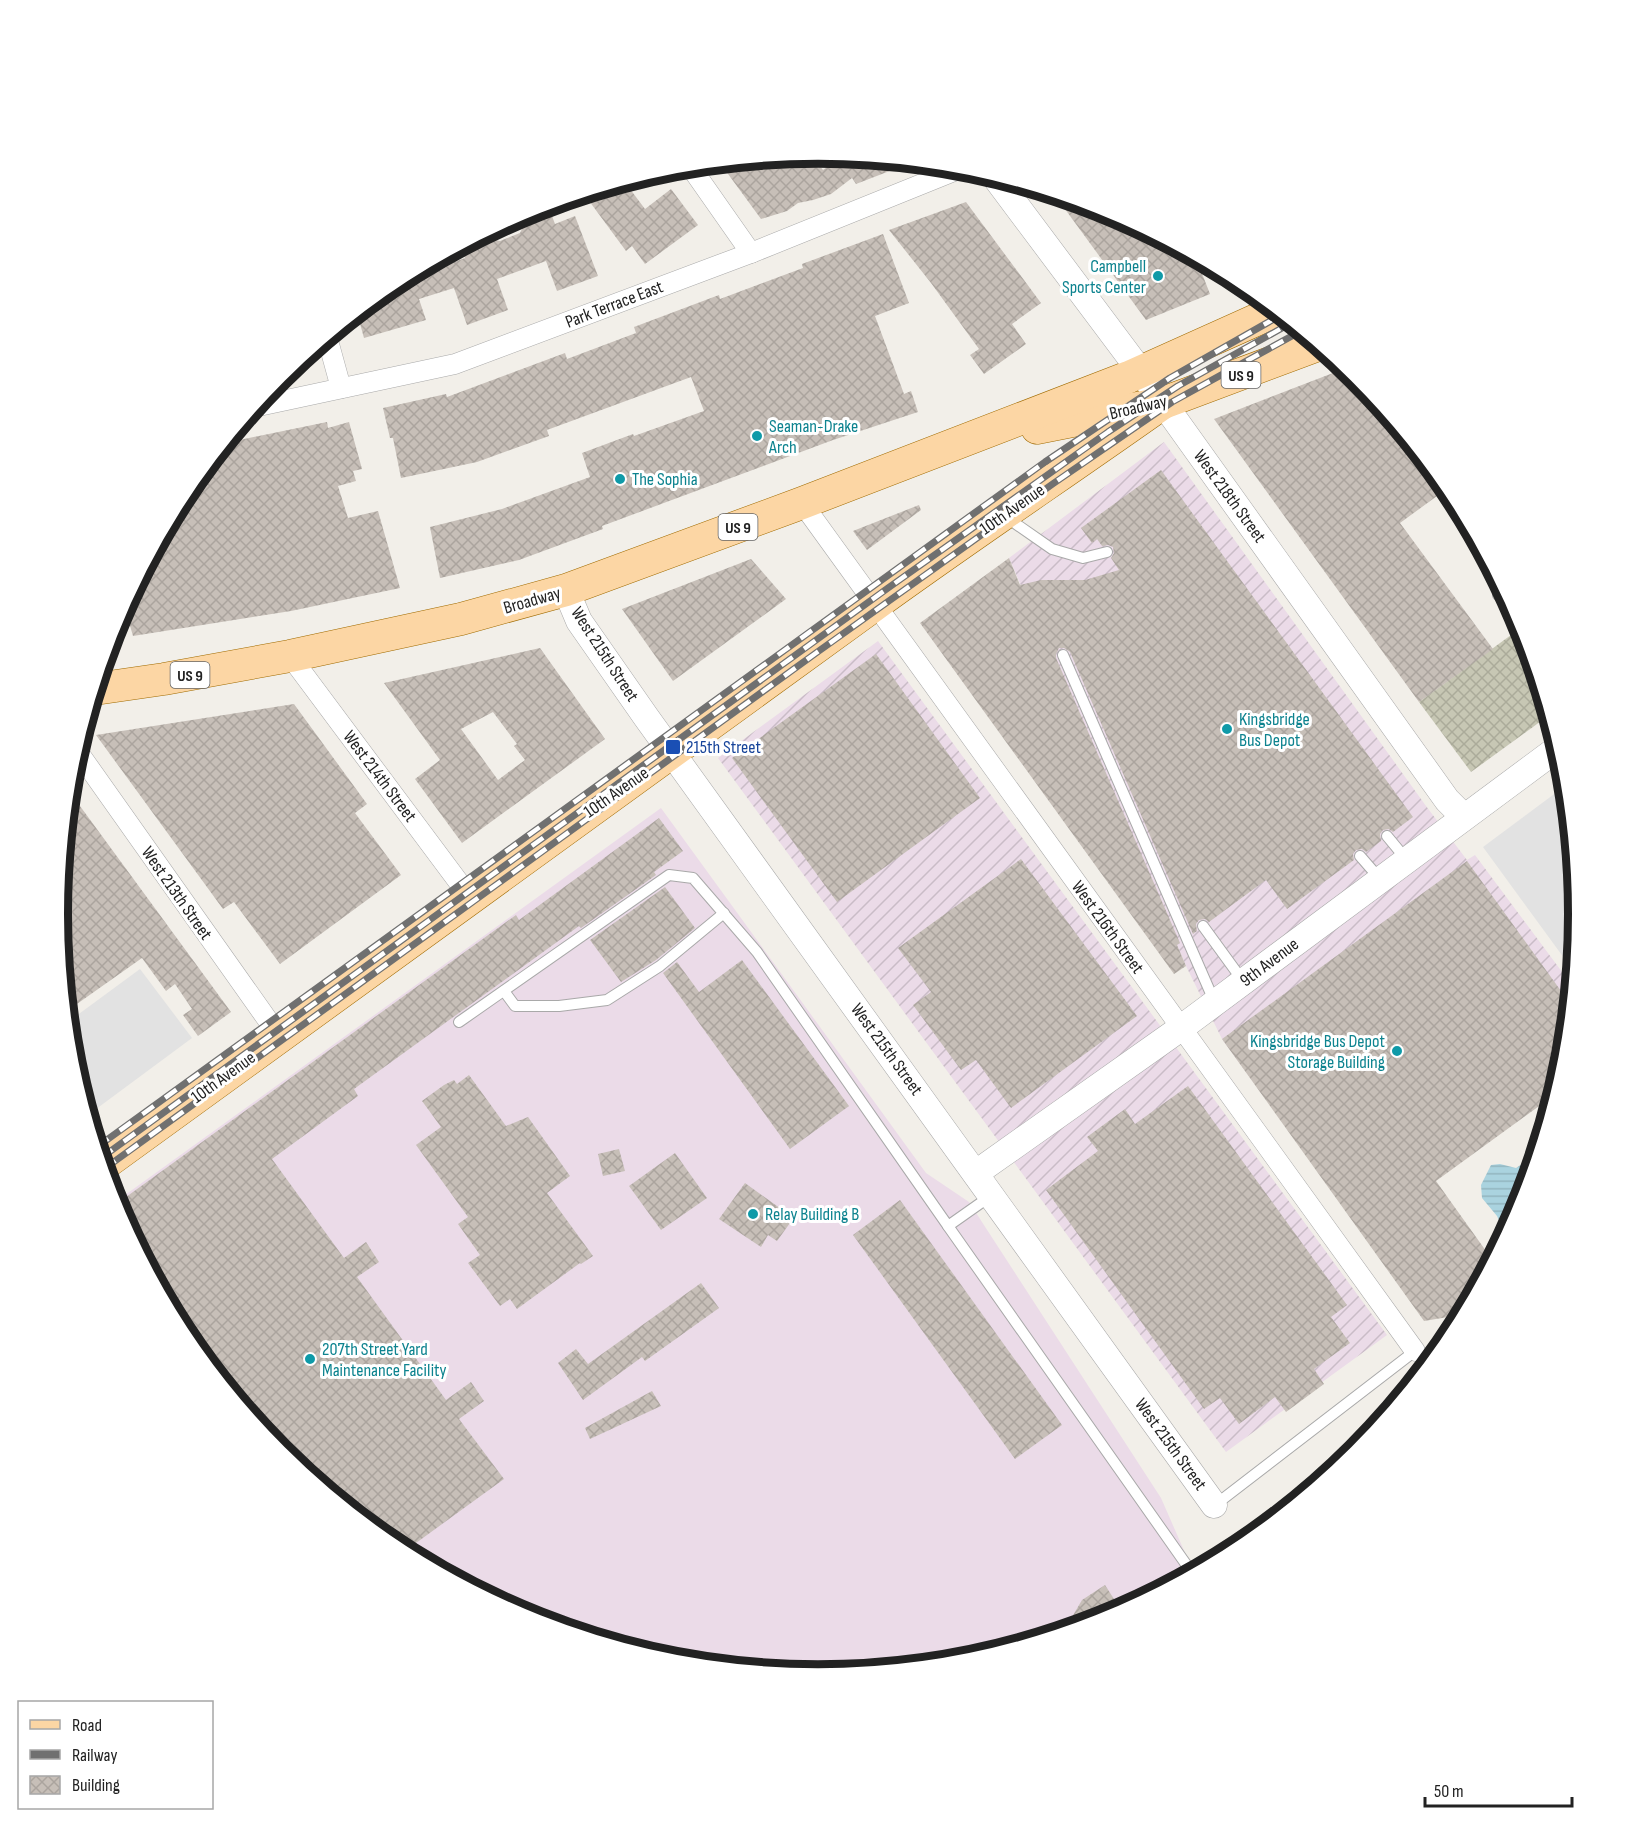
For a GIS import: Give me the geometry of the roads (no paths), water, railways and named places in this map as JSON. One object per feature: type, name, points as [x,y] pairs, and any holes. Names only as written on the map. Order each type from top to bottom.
[{"type":"main road","name":"Broadway","points":[[102,688],[290,656],[430,627],[566,590],[802,503],[1141,372],[1269,314]]},
{"type":"main road","name":"Broadway","points":[[951,445],[1163,403],[1310,348]]},
{"type":"main road","name":"10th Avenue","points":[[109,1160],[469,896],[672,752],[874,604],[1163,403]]},
{"type":"street","points":[[696,174],[751,253]]},
{"type":"street","name":"Park Terrace East","points":[[268,404],[455,364],[751,253],[945,175]]},
{"type":"street","name":"West 218th Street","points":[[1002,187],[1141,372],[1447,800],[1463,816]]},
{"type":"street","points":[[329,345],[341,388]]},
{"type":"street","name":"West 216th Street","points":[[802,503],[1415,1351]]},
{"type":"street","name":"West 215th Street","points":[[566,590],[579,621],[1214,1505]]},
{"type":"street","name":"West 214th Street","points":[[290,656],[469,896]]},
{"type":"street","name":"9th Avenue","points":[[976,1173],[1181,1028],[1463,816],[1550,754]]},
{"type":"street","name":"West 213th Street","points":[[84,760],[279,1036]]},
{"type":"lane","points":[[1003,515],[1052,549],[1083,558],[1107,552]]},
{"type":"lane","points":[[1063,655],[1215,1003]]},
{"type":"lane","points":[[1387,836],[1406,859]]},
{"type":"lane","points":[[1360,856],[1380,879]]},
{"type":"lane","points":[[459,1022],[669,875],[693,878],[758,952],[1187,1566]]},
{"type":"lane","points":[[504,991],[515,1006],[559,1006],[607,1000],[660,966],[724,914]]},
{"type":"lane","points":[[1203,926],[1244,981]]},
{"type":"lane","points":[[948,1226],[992,1195]]},
{"type":"lane","points":[[1214,1505],[1415,1351]]},
{"type":"water","points":[[1525,1162],[1500,1223],[1482,1198],[1481,1185],[1491,1165],[1500,1164],[1516,1168]]},
{"type":"railway","points":[[103,1142],[1045,462],[1170,378],[1275,319]]},
{"type":"railway","points":[[107,1154],[888,588],[1108,432],[1178,386],[1284,327]]},
{"type":"railway","points":[[111,1164],[1054,483],[1172,402],[1294,335]]},
{"type":"place","name":"Campbell Sports Center","points":[[1158,276]]},
{"type":"place","name":"Seaman-Drake Arch","points":[[757,436]]},
{"type":"place","name":"The Sophia","points":[[620,479]]},
{"type":"place","name":"Kingsbridge Bus Depot","points":[[1227,729]]},
{"type":"place","name":"215th Street","points":[[673,747]]},
{"type":"place","name":"Kingsbridge Bus Depot Storage Building","points":[[1397,1051]]},
{"type":"place","name":"Relay Building B","points":[[753,1214]]},
{"type":"place","name":"207th Street Yard Maintenance Facility","points":[[310,1359]]}]
